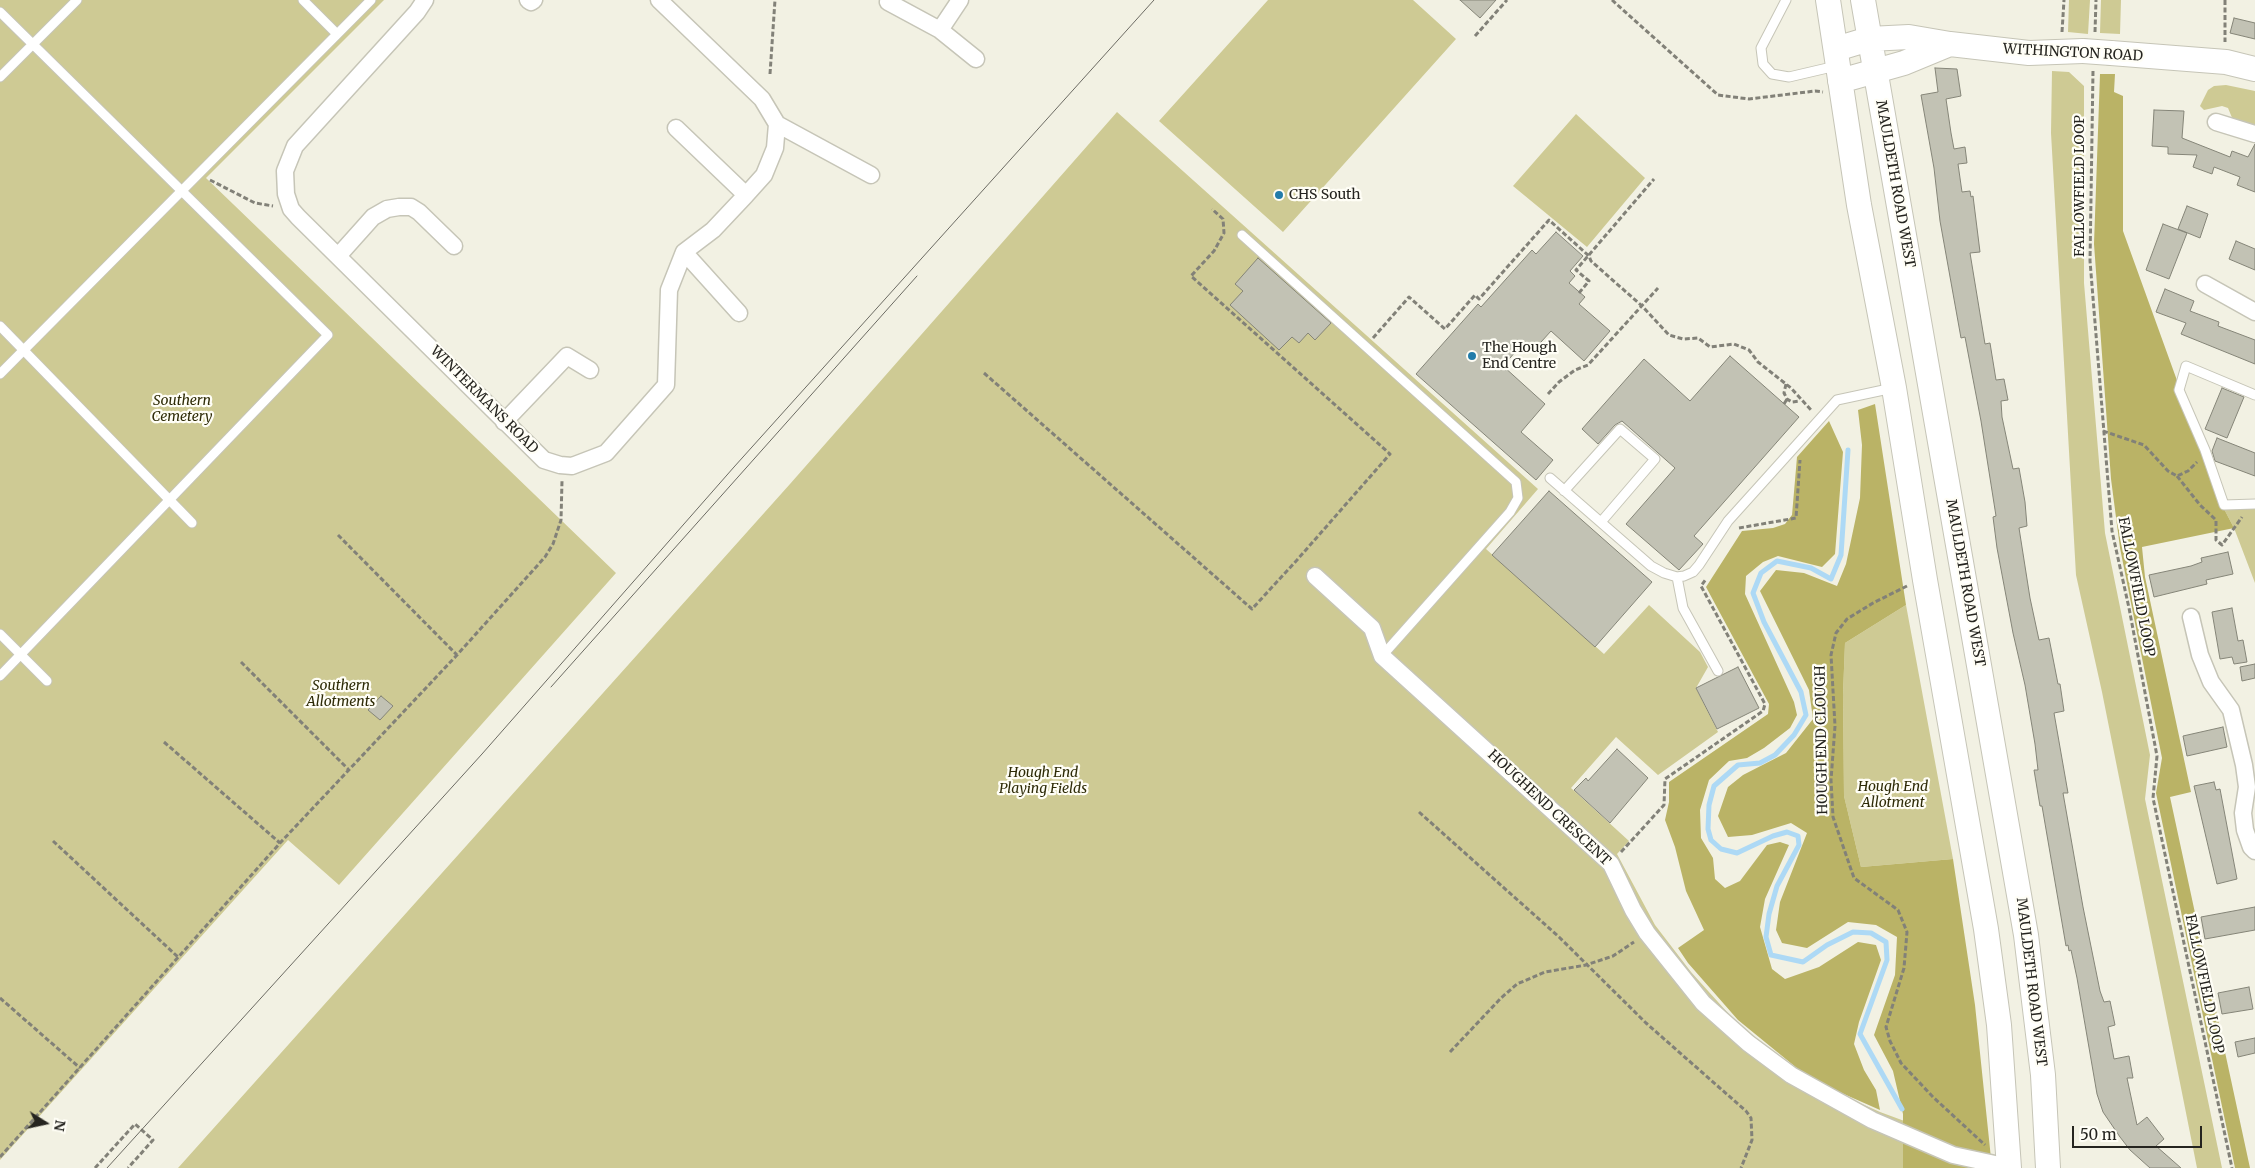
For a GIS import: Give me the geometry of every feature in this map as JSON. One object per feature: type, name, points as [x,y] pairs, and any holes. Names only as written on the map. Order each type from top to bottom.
[{"type":"street","points":[[291,209],[286,194],[285,171],[295,146],[411,19],[425,0]]},
{"type":"street","points":[[528,0],[531,2],[534,0]]},
{"type":"street","points":[[659,0],[762,99],[778,124],[871,175]]},
{"type":"street","points":[[940,30],[960,0]]},
{"type":"street","points":[[1828,0],[1836,72],[1894,388],[1986,930],[1999,1025],[2009,1168]]},
{"type":"street","name":"MAULDETH ROAD WEST","points":[[1863,0],[2026,935],[2043,1075],[2048,1168]]},
{"type":"street","points":[[888,2],[940,30],[976,59]]},
{"type":"street","name":"WITHINGTON ROAD","points":[[1836,72],[1869,39],[1909,36],[1950,44],[2029,53],[2096,51],[2226,62],[2255,69]]},
{"type":"street","name":"WITHINGTON ROAD","points":[[1836,72],[1875,70],[1904,63],[1950,44]]},
{"type":"street","points":[[2216,122],[2255,134]]},
{"type":"street","points":[[560,465],[572,466],[606,453],[666,385],[669,290],[684,252],[713,230],[764,175],[775,148],[778,124]]},
{"type":"street","points":[[676,128],[746,195]]},
{"type":"street","points":[[339,255],[373,217],[387,209],[399,207],[411,207],[419,212],[454,246]]},
{"type":"street","name":"WINTERMANS ROAD","points":[[291,209],[504,422],[544,460],[560,465]]},
{"type":"street","points":[[684,252],[738,313]]},
{"type":"street","points":[[2205,284],[2255,312]]},
{"type":"street","points":[[504,422],[567,356],[590,370]]},
{"type":"street","name":"HOUGHEND CRESCENT","points":[[1315,576],[1372,628],[1382,656],[1611,864],[1633,910],[1647,933],[1703,1003],[1748,1043],[1790,1075],[1911,1139],[1953,1155],[2009,1168]]},
{"type":"street","points":[[2191,617],[2200,655],[2211,682],[2231,710],[2247,787],[2243,813],[2245,830],[2251,847],[2255,851]]},
{"type":"lane","points":[[0,77],[76,0]]},
{"type":"lane","points":[[303,0],[337,34]]},
{"type":"lane","points":[[0,374],[371,0]]},
{"type":"lane","points":[[1786,0],[1761,48],[1763,64],[1772,74],[1789,76],[1836,72]]},
{"type":"lane","points":[[0,12],[328,335],[0,676]]},
{"type":"lane","points":[[1242,235],[1516,482],[1518,498],[1510,512],[1382,656]]},
{"type":"lane","points":[[0,326],[192,523]]},
{"type":"lane","points":[[2255,395],[2186,366],[2179,390],[2224,505],[2255,504]]},
{"type":"lane","points":[[1550,478],[1650,566],[1677,577],[1693,572],[1706,557],[1728,521],[1837,400],[1894,388]]},
{"type":"lane","points":[[1564,491],[1620,429],[1655,459],[1601,522]]},
{"type":"lane","points":[[1677,577],[1683,608],[1718,671]]},
{"type":"lane","points":[[0,634],[47,681]]},
{"type":"path","points":[[770,74],[776,0]]},
{"type":"path","points":[[1475,36],[1507,0]]},
{"type":"path","points":[[1612,0],[1718,95],[1749,99],[1815,91],[1836,72]]},
{"type":"path","points":[[2062,35],[2064,0]]},
{"type":"path","name":"FALLOWFIELD LOOP","points":[[2096,0],[2090,261],[2102,431],[2112,531],[2129,608],[2157,756],[2153,798],[2232,1168]]},
{"type":"path","points":[[2226,0],[2226,62]]},
{"type":"path","points":[[199,175],[255,203],[291,209]]},
{"type":"path","points":[[1579,292],[1589,282],[1576,270],[1654,179]]},
{"type":"path","points":[[984,373],[1252,609],[1390,454],[1191,276],[1214,251],[1224,233],[1223,219],[1212,209]]},
{"type":"path","points":[[1366,346],[1409,297],[1445,329],[1475,295],[1479,299],[1549,220],[1589,256],[1591,261],[1642,306],[1662,329],[1676,338],[1698,338],[1710,347],[1734,344],[1749,350],[1764,368],[1786,384],[1800,401],[1814,413],[1815,423]]},
{"type":"path","points":[[1548,394],[1559,382],[1575,370],[1588,365],[1658,288]]},
{"type":"path","points":[[1786,384],[1784,393],[1787,399],[1792,402],[1800,401]]},
{"type":"path","points":[[1784,404],[1787,399]]},
{"type":"path","points":[[2102,431],[2144,445],[2168,471],[2177,476],[2188,472],[2198,460]]},
{"type":"path","points":[[1735,534],[1740,527],[1796,518],[1800,459]]},
{"type":"path","points":[[0,1157],[280,843],[457,655],[545,557],[554,544],[561,520],[563,504],[560,465]]},
{"type":"path","points":[[338,535],[457,655]]},
{"type":"path","points":[[1611,864],[1664,804],[1665,779],[1763,711],[1765,704],[1701,586],[1711,571]]},
{"type":"path","name":"HOUGH END CLOUGH","points":[[1902,588],[1847,619],[1836,633],[1831,655],[1835,726],[1832,780],[1834,817],[1854,878],[1898,910],[1907,932],[1904,968],[1886,1028],[1890,1041],[1901,1063],[1933,1098],[1975,1134]]},
{"type":"path","points":[[241,662],[348,769]]},
{"type":"path","points":[[164,742],[280,843]]},
{"type":"path","points":[[1419,812],[1559,937],[1646,1023],[1746,1111],[1751,1118],[1752,1140],[1741,1168]]},
{"type":"path","points":[[53,841],[179,958]]},
{"type":"path","points":[[1450,1052],[1501,998],[1517,984],[1544,972],[1586,965],[1613,956],[1647,933]]},
{"type":"path","points":[[0,998],[80,1068]]},
{"type":"path","points":[[95,1168],[135,1124],[153,1140],[128,1168]]},
{"type":"green space","points":[[0,0],[384,0],[206,178],[616,573],[339,885],[288,840],[0,1160]]},
{"type":"green space","name":"CHS South","points":[[1268,0],[1413,0],[1456,39],[1283,232],[1159,121]]},
{"type":"green space","points":[[2069,0],[2090,0],[2088,34],[2068,32]]},
{"type":"green space","points":[[2101,0],[2121,0],[2120,34],[2100,33]]},
{"type":"green space","points":[[2052,71],[2069,72],[2084,86],[2084,283],[2105,533],[2150,755],[2145,799],[2222,1168],[2197,1168],[2102,692],[2076,575],[2051,133]]},
{"type":"green space","points":[[2226,85],[2255,91],[2255,127],[2233,120],[2228,108],[2222,106],[2204,110],[2200,106],[2208,90],[2214,86]]},
{"type":"green space","name":"Hough End Playing Fields","points":[[1117,112],[1538,489],[1486,549],[1604,654],[1649,605],[1700,652],[1708,667],[1696,688],[1718,732],[1658,775],[1616,737],[1571,788],[1629,841],[1617,854],[1655,925],[1691,972],[1736,1022],[1796,1071],[1833,1091],[1880,1112],[1918,1126],[1992,1168],[178,1168],[790,484]]},
{"type":"green space","points":[[1576,114],[1645,178],[1587,247],[1513,186]]},
{"type":"green space","points":[[2255,504],[2255,583],[2234,528],[2222,505]]},
{"type":"green space","name":"Hough End Allotment","points":[[1906,605],[1953,859],[1861,867],[1844,796],[1843,694],[1845,643]]},
{"type":"shaded area","points":[[2100,74],[2115,74],[2114,92],[2123,96],[2123,231],[2222,505],[2234,528],[2142,547],[2145,577],[2191,792],[2170,797],[2250,1168],[2235,1168],[2156,793],[2162,758],[2120,548],[2111,479],[2094,244]]},
{"type":"shaded area","points":[[1875,404],[1906,605],[1845,643],[1843,694],[1844,796],[1861,867],[1953,859],[1975,1005],[1992,1168],[1903,1168],[1903,1114],[1893,1071],[1874,1035],[1895,975],[1897,937],[1876,925],[1848,922],[1807,948],[1782,943],[1776,930],[1780,902],[1807,833],[1791,823],[1752,835],[1728,837],[1718,816],[1728,787],[1743,775],[1786,753],[1813,719],[1809,690],[1760,591],[1776,570],[1804,573],[1837,586],[1846,564],[1860,498],[1862,445],[1858,410]]},
{"type":"shaded area","points":[[1829,421],[1843,452],[1835,554],[1822,567],[1778,556],[1763,562],[1746,576],[1745,594],[1794,702],[1797,715],[1790,728],[1764,748],[1747,758],[1729,761],[1709,780],[1700,810],[1701,838],[1713,858],[1715,879],[1725,888],[1740,881],[1767,845],[1780,842],[1789,845],[1765,899],[1760,927],[1772,969],[1785,979],[1819,967],[1858,942],[1876,945],[1881,960],[1859,1022],[1854,1044],[1864,1070],[1876,1090],[1880,1110],[1837,1091],[1798,1069],[1738,1020],[1688,963],[1678,948],[1704,930],[1686,891],[1675,847],[1665,820],[1669,802],[1669,782],[1768,714],[1769,704],[1706,587],[1742,531],[1773,528],[1785,524],[1792,515],[1797,457]]},
{"type":"building","points":[[1460,0],[1496,0],[1480,18]]},
{"type":"building","points":[[2234,18],[2255,23],[2255,39],[2230,33]]},
{"type":"building","points":[[1935,68],[1957,69],[1961,96],[1946,99],[1954,149],[1965,147],[1967,163],[1958,164],[1962,192],[1970,191],[1971,197],[1973,196],[1980,252],[1970,253],[1985,344],[1990,343],[1996,380],[2004,379],[2008,400],[2001,401],[2002,417],[2013,469],[2019,468],[2025,502],[2027,526],[2019,528],[2030,598],[2039,640],[2049,638],[2058,684],[2060,684],[2064,711],[2054,713],[2068,793],[2063,793],[2100,991],[2104,1002],[2110,1001],[2115,1025],[2108,1027],[2114,1059],[2129,1056],[2133,1078],[2127,1078],[2137,1125],[2147,1117],[2164,1139],[2156,1146],[2181,1168],[2150,1168],[2130,1150],[2120,1137],[2103,1112],[2097,1094],[2077,978],[2071,950],[2069,951],[2068,945],[2066,946],[2042,806],[2040,806],[2034,770],[2038,770],[2035,744],[1997,548],[1993,517],[1996,516],[1981,421],[1965,337],[1961,338],[1940,221],[1934,168],[1921,95],[1938,92]]},
{"type":"building","points":[[2154,110],[2184,111],[2182,138],[2230,157],[2232,151],[2248,157],[2255,144],[2255,192],[2237,185],[2240,177],[2214,167],[2212,174],[2193,167],[2197,155],[2168,154],[2168,147],[2152,146]]},
{"type":"building","points":[[2187,206],[2208,214],[2200,238],[2178,229]]},
{"type":"building","points":[[2163,224],[2187,233],[2169,279],[2146,270]]},
{"type":"building","name":"The Hough End Centre","points":[[1556,232],[1583,256],[1570,271],[1575,276],[1569,283],[1585,297],[1579,304],[1610,331],[1584,361],[1551,331],[1532,352],[1523,343],[1503,366],[1545,404],[1521,432],[1553,460],[1536,480],[1416,374],[1478,304],[1481,307],[1532,250],[1536,254]]},
{"type":"building","points":[[2236,241],[2255,249],[2255,270],[2229,259]]},
{"type":"building","points":[[1258,258],[1331,323],[1315,340],[1308,333],[1299,343],[1292,337],[1279,350],[1230,305],[1243,291],[1235,284]]},
{"type":"building","points":[[2165,289],[2194,301],[2190,311],[2219,322],[2218,326],[2255,340],[2255,364],[2181,334],[2186,323],[2156,312]]},
{"type":"building","points":[[1730,356],[1799,417],[1694,536],[1703,544],[1679,570],[1626,524],[1675,468],[1622,421],[1615,425],[1598,444],[1582,429],[1644,359],[1690,401]]},
{"type":"building","points":[[2222,388],[2244,397],[2227,438],[2205,429]]},
{"type":"building","points":[[2217,438],[2255,453],[2255,476],[2215,461],[2212,451]]},
{"type":"building","points":[[1549,491],[1652,582],[1595,647],[1492,555]]},
{"type":"building","points":[[2228,552],[2233,574],[2206,580],[2207,584],[2154,597],[2149,575],[2191,566],[2202,562],[2201,558]]},
{"type":"building","points":[[2232,608],[2238,641],[2243,640],[2247,662],[2234,664],[2232,657],[2220,659],[2212,612]]},
{"type":"building","points":[[2255,664],[2255,678],[2242,681],[2240,667]]},
{"type":"building","points":[[1738,667],[1759,708],[1717,729],[1696,688]]},
{"type":"building","points":[[381,696],[393,706],[380,720],[368,710]]},
{"type":"building","points":[[2223,727],[2227,747],[2187,756],[2183,736]]},
{"type":"building","points":[[1617,749],[1648,778],[1610,823],[1574,790],[1586,778],[1588,781]]},
{"type":"building","points":[[2214,782],[2216,790],[2220,789],[2237,879],[2217,884],[2194,786]]},
{"type":"building","points":[[2255,907],[2255,930],[2205,939],[2201,917]]},
{"type":"building","points":[[2249,987],[2253,1009],[2222,1014],[2218,993]]},
{"type":"building","points":[[2255,1038],[2255,1053],[2238,1057],[2235,1042]]},
{"type":"waterway","points":[[1848,450],[1841,555],[1831,579],[1811,568],[1777,561],[1761,573],[1753,593],[1764,622],[1801,692],[1806,715],[1794,735],[1775,755],[1760,763],[1738,765],[1714,786],[1709,805],[1708,829],[1711,840],[1721,849],[1737,853],[1773,836],[1787,832],[1798,836],[1799,845],[1777,886],[1769,914],[1766,937],[1771,955],[1803,962],[1827,945],[1853,932],[1871,933],[1886,942],[1887,960],[1860,1034],[1902,1109]]},
{"type":"tram line","points":[[107,1168],[482,754],[734,467],[1154,0]]},
{"type":"tram line","points":[[551,687],[917,276]]},
{"type":"place","name":"CHS South","points":[[1279,195]]},
{"type":"place","name":"The Hough End Centre","points":[[1472,356]]},
{"type":"park label","name":"Southern Cemetery","points":[[182,410]]},
{"type":"park label","name":"Southern Allotments","points":[[341,694]]}]
